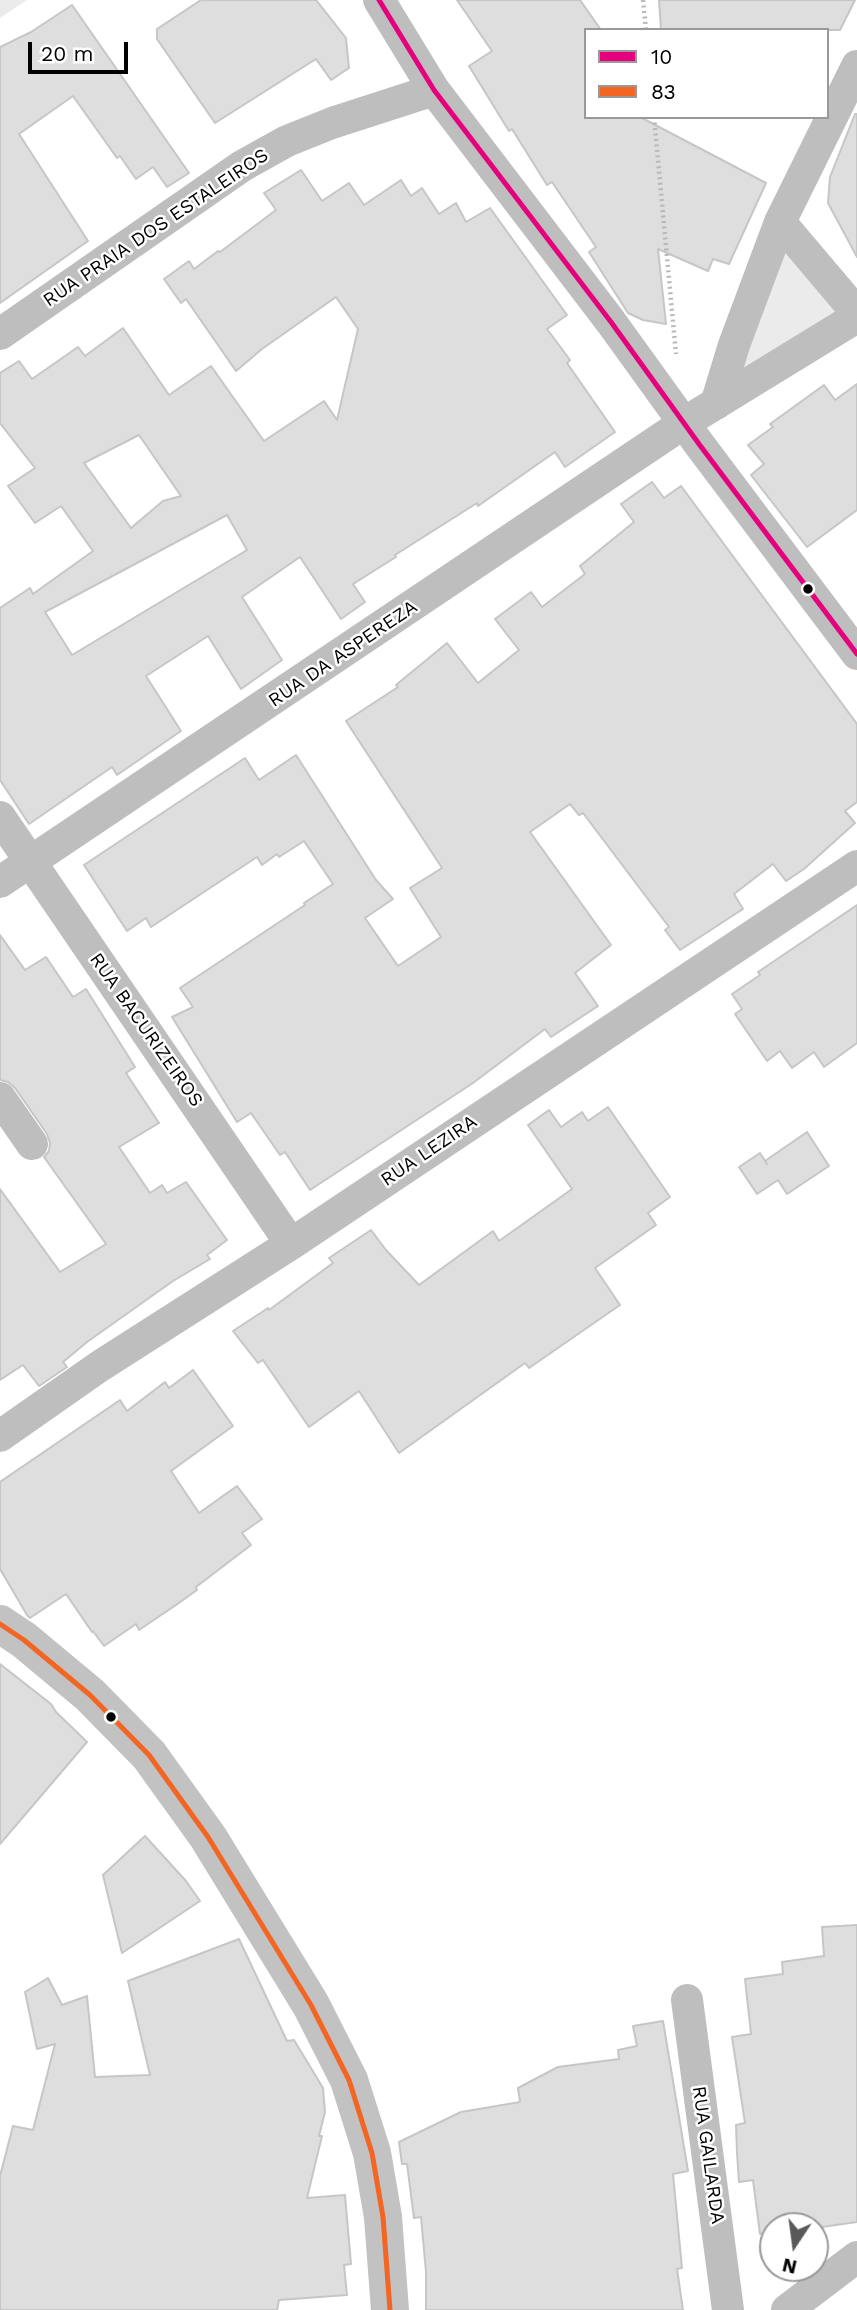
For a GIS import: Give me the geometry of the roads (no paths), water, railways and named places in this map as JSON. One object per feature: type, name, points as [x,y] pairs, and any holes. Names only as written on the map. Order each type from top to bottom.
[{"type":"street","points":[[379,0],[434,90],[857,654]]},
{"type":"street","points":[[716,404],[734,345],[780,222],[857,66]]},
{"type":"street","name":"RUA PRAIA DOS ESTALEIROS","points":[[0,334],[253,160],[287,141],[332,122],[434,90]]},
{"type":"street","points":[[780,222],[857,315]]},
{"type":"street","name":"RUA DA ASPEREZA","points":[[0,883],[681,419],[716,404],[857,315]]},
{"type":"street","name":"RUA BACURIZEIROS","points":[[0,817],[291,1244]]},
{"type":"street","name":"RUA LEZIRA","points":[[0,1436],[100,1366],[291,1244],[857,866]]},
{"type":"street","points":[[0,1098],[32,1144]]},
{"type":"street","points":[[0,1624],[24,1640],[90,1695],[149,1755],[208,1837],[311,2005],[349,2080],[372,2153],[383,2217],[390,2310]]},
{"type":"street","name":"RUA GAILARDA","points":[[687,2000],[728,2310]]},
{"type":"street","points":[[788,2310],[857,2257]]}]
